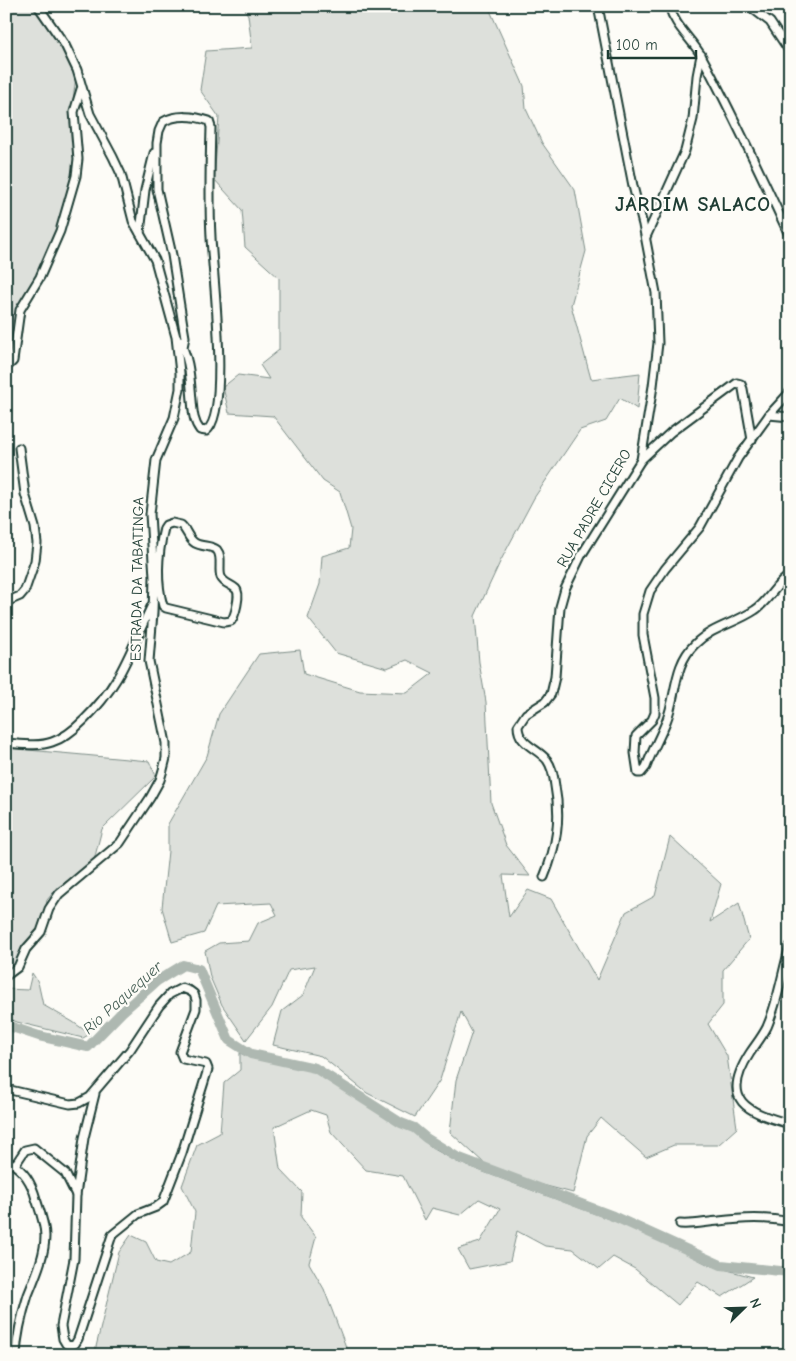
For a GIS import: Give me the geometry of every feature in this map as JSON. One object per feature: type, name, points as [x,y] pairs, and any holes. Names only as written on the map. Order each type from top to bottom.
[{"type":"street","name":"ESTRADA DA TABATINGA","points":[[6,976],[18,967],[26,949],[44,929],[52,903],[59,894],[120,843],[160,780],[166,758],[166,744],[149,661],[156,579],[150,514],[156,460],[174,418],[180,389],[176,337],[155,260],[134,221],[121,174],[114,157],[90,114],[77,70],[65,44],[38,6]]},
{"type":"street","name":"RUA PADRE CICERO","points":[[544,877],[556,841],[559,818],[558,802],[550,766],[543,756],[520,736],[518,726],[526,714],[545,702],[551,694],[555,677],[559,614],[565,589],[581,556],[641,460],[654,386],[658,343],[657,305],[646,238],[633,186],[598,6]]},
{"type":"street","points":[[669,6],[677,26],[701,55],[790,237]]},
{"type":"street","points":[[749,6],[770,22],[790,52]]},
{"type":"street","points":[[646,238],[685,151],[693,119],[701,55]]},
{"type":"street","points":[[6,364],[10,364],[13,361],[20,310],[40,277],[66,212],[78,165],[74,112],[82,89]]},
{"type":"street","points":[[140,233],[144,190],[160,126],[170,118],[207,120],[211,125],[209,184],[219,364],[217,402],[210,428],[206,431],[200,430],[194,421],[188,364],[183,347],[176,337]]},
{"type":"street","points":[[157,143],[157,189],[172,255],[184,325],[185,337],[183,347]]},
{"type":"street","points":[[641,460],[671,432],[737,384],[741,384],[743,389],[752,440]]},
{"type":"street","points":[[790,392],[738,458],[704,521],[677,556],[664,569],[650,591],[643,614],[643,635],[655,698],[655,713],[652,720],[636,736],[638,773],[641,773],[646,767],[666,722],[674,699],[677,675],[685,656],[705,636],[754,611],[790,575]]},
{"type":"street","points":[[770,415],[790,417]]},
{"type":"street","points":[[6,602],[20,596],[25,590],[31,574],[37,543],[35,527],[25,494],[19,448]]},
{"type":"street","points":[[168,524],[178,524],[184,527],[196,544],[214,548],[218,551],[222,579],[236,589],[238,593],[234,617],[231,622],[224,622],[164,608],[156,579],[164,528],[168,524]]},
{"type":"street","points":[[6,743],[42,744],[52,742],[66,735],[82,722],[104,698],[121,674],[154,602]]},
{"type":"street","points":[[790,946],[767,1026],[746,1060],[739,1074],[737,1084],[741,1101],[745,1107],[754,1113],[790,1124]]},
{"type":"street","points":[[6,1089],[70,1104],[79,1103],[90,1097],[95,1091],[130,1050],[170,994],[182,988],[194,994],[196,1009],[180,1052],[183,1059],[206,1064],[208,1069],[185,1145],[163,1202],[138,1214],[112,1235],[78,1339],[75,1344],[70,1346],[62,1339],[62,1326],[74,1259],[76,1195],[84,1138],[95,1091]]},
{"type":"street","points":[[15,1165],[25,1150],[34,1148],[65,1173],[76,1195]]},
{"type":"street","points":[[6,1165],[11,1163],[15,1165],[28,1178],[43,1223],[45,1236],[40,1264],[19,1326],[16,1355]]},
{"type":"street","points":[[680,1224],[692,1225],[724,1220],[790,1222]]},
{"type":"shaded area","points":[[6,6],[36,6],[60,44],[76,77],[71,115],[77,168],[61,228],[19,313],[12,365],[6,364]]},
{"type":"shaded area","points":[[243,6],[488,6],[524,86],[526,109],[542,143],[575,190],[586,251],[571,305],[591,379],[640,373],[637,409],[620,398],[606,421],[580,430],[534,498],[501,560],[475,616],[479,662],[486,702],[491,803],[506,845],[530,876],[503,875],[509,917],[528,890],[551,899],[597,980],[626,912],[655,896],[670,837],[721,884],[710,922],[739,903],[749,939],[723,970],[723,1005],[708,1024],[727,1056],[737,1128],[718,1145],[674,1145],[646,1157],[601,1118],[587,1136],[573,1193],[535,1183],[485,1164],[450,1132],[456,1080],[472,1032],[461,1012],[440,1080],[415,1117],[367,1093],[321,1056],[273,1045],[282,1011],[303,995],[315,966],[289,970],[272,1007],[246,1040],[222,1005],[210,977],[205,951],[219,943],[249,941],[258,923],[277,915],[271,903],[216,906],[204,933],[172,942],[162,908],[168,851],[168,824],[207,756],[219,714],[259,654],[300,650],[304,674],[360,691],[407,693],[433,673],[407,660],[387,668],[336,653],[308,618],[320,584],[322,556],[349,548],[351,529],[340,492],[323,481],[273,416],[229,413],[223,387],[238,375],[269,379],[260,365],[279,350],[279,278],[245,247],[242,210],[214,179],[219,117],[200,90],[206,51],[252,48],[248,15]]},
{"type":"shaded area","points":[[6,748],[149,761],[156,776],[102,829],[93,864],[58,887],[47,900],[42,929],[25,943],[21,961],[6,970]]},
{"type":"shaded area","points":[[32,973],[38,982],[43,1005],[90,1034],[83,1038],[17,1022],[6,1017],[6,989],[28,990]]},
{"type":"shaded area","points":[[240,1053],[250,1058],[312,1070],[413,1132],[434,1149],[457,1162],[646,1233],[709,1265],[753,1277],[722,1297],[698,1282],[678,1305],[635,1269],[613,1257],[599,1269],[573,1249],[545,1246],[517,1231],[510,1261],[469,1269],[458,1249],[480,1242],[500,1209],[479,1199],[460,1215],[432,1208],[425,1220],[403,1176],[366,1170],[331,1132],[326,1115],[311,1110],[274,1127],[280,1169],[302,1192],[301,1217],[316,1237],[309,1263],[324,1289],[349,1355],[94,1355],[119,1252],[131,1235],[146,1242],[156,1262],[169,1265],[191,1252],[195,1212],[182,1186],[197,1145],[220,1133],[224,1083],[240,1070]]},
{"type":"waterway","name":"Rio Paquequer","points":[[6,1025],[39,1036],[88,1047],[122,1012],[157,981],[183,965],[199,969],[229,1040],[251,1054],[315,1068],[401,1123],[414,1128],[426,1138],[457,1157],[613,1216],[721,1265],[790,1272]]},
{"type":"district","name":"JARDIM SALACO","points":[[693,204]]}]
